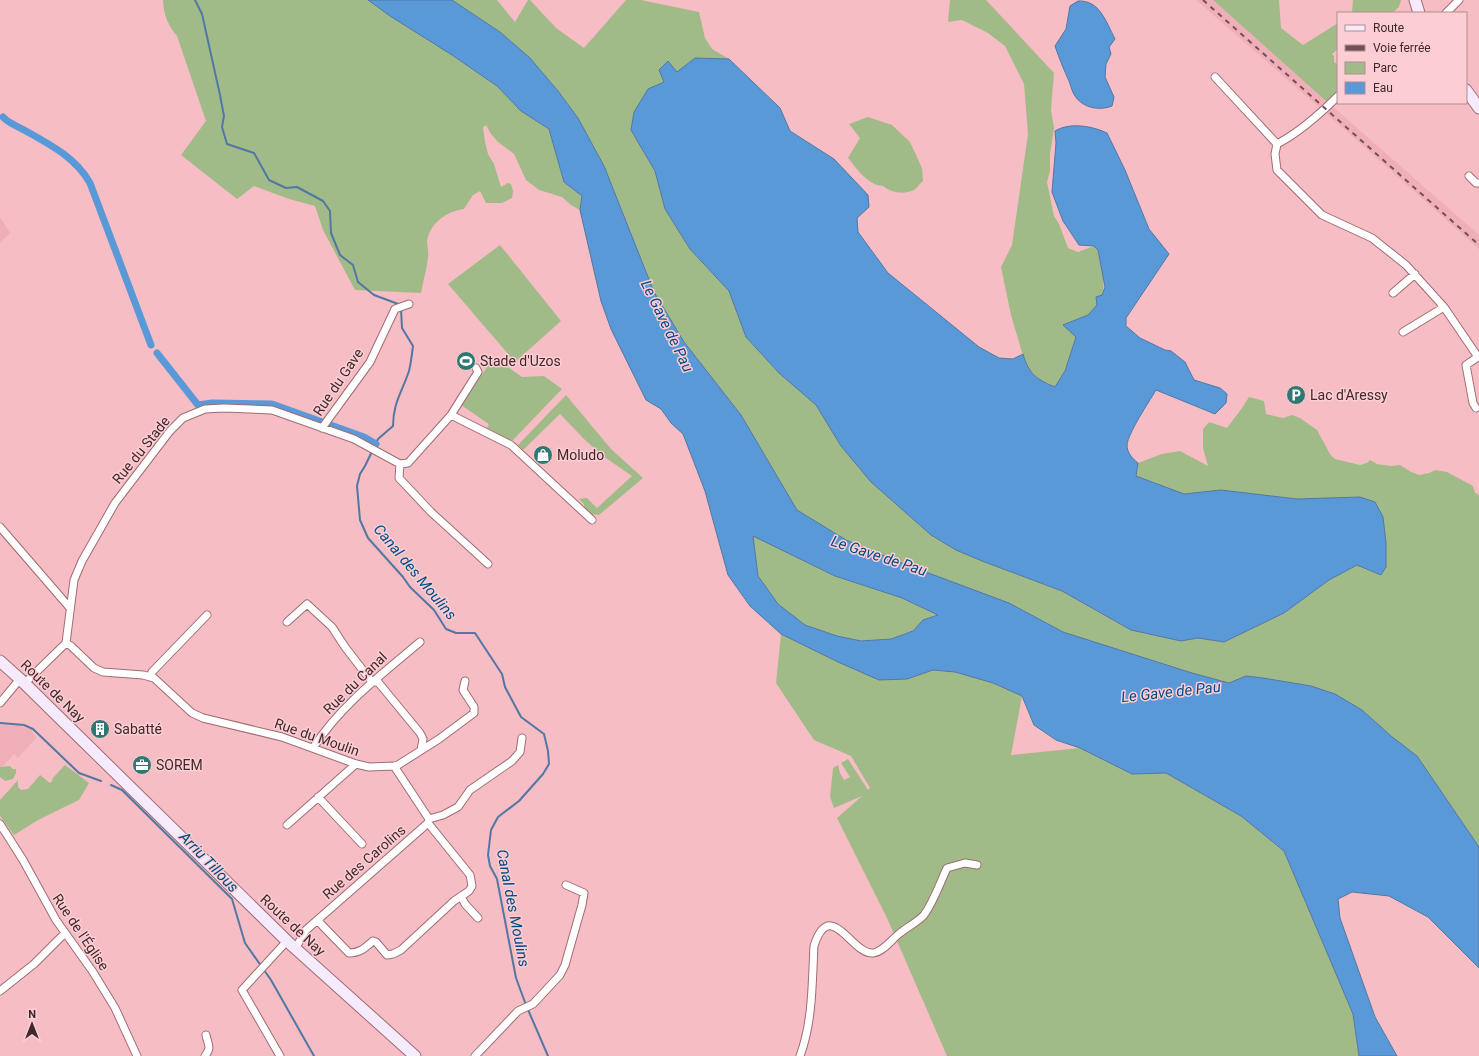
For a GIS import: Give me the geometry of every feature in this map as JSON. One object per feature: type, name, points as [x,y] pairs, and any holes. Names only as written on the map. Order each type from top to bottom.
[{"type":"main road","points":[[1415,0],[1419,12]]},
{"type":"main road","points":[[1467,91],[1479,108]]},
{"type":"main road","name":"Route de Nay","points":[[0,661],[23,681],[286,941],[415,1056]]},
{"type":"street","points":[[1447,12],[1459,0]]},
{"type":"street","points":[[1215,77],[1277,144]]},
{"type":"street","points":[[1277,144],[1290,137],[1322,113],[1337,97]]},
{"type":"street","points":[[1277,144],[1275,154],[1278,170],[1322,215],[1372,238],[1415,274],[1444,307],[1478,356],[1466,365],[1473,403],[1476,408]]},
{"type":"street","points":[[1470,176],[1476,183],[1479,183]]},
{"type":"street","points":[[1393,293],[1415,274]]},
{"type":"street","name":"Rue du Gave","points":[[325,425],[370,362],[395,309],[407,306]]},
{"type":"street","points":[[1403,332],[1444,307]]},
{"type":"street","points":[[476,368],[478,372],[451,415],[408,463],[400,464],[399,478],[431,512],[488,564]]},
{"type":"street","name":"Rue du Stade","points":[[66,643],[74,580],[82,561],[115,503],[170,431],[183,418],[205,409],[224,408],[272,410],[325,425],[400,464]]},
{"type":"street","points":[[451,415],[511,445],[592,520]]},
{"type":"street","points":[[0,527],[70,608]]},
{"type":"street","points":[[288,622],[307,604],[332,627],[345,647],[372,682],[378,682],[422,736],[422,750]]},
{"type":"street","points":[[150,677],[152,672],[207,614]]},
{"type":"street","name":"Rue du Canal","points":[[313,748],[324,732],[372,682],[420,642]]},
{"type":"street","points":[[0,703],[66,643]]},
{"type":"street","name":"Rue du Moulin","points":[[66,643],[94,668],[103,672],[143,675],[154,678],[192,713],[202,718],[282,737],[356,764],[369,767],[394,766]]},
{"type":"street","points":[[317,920],[349,953],[362,951],[373,941],[376,942],[387,955],[393,954],[401,950],[454,901],[469,891],[472,886],[470,875],[428,821],[394,766],[422,750],[474,713],[474,707],[463,690],[465,681]]},
{"type":"street","points":[[422,736],[437,740]]},
{"type":"street","points":[[428,821],[458,807],[470,790],[512,761],[520,752],[522,738]]},
{"type":"street","points":[[287,825],[356,764]]},
{"type":"street","points":[[318,797],[362,844]]},
{"type":"street","name":"Rue des Carolins","points":[[295,949],[306,930],[428,821]]},
{"type":"street","name":"Rue de l'Église","points":[[0,824],[23,860],[56,920],[93,972],[115,1008],[137,1056]]},
{"type":"street","points":[[800,1056],[805,1043],[809,1024],[814,946],[817,935],[822,929],[834,927],[843,932],[857,946],[866,952],[875,953],[923,916],[947,868],[964,863],[977,865]]},
{"type":"street","points":[[475,1056],[518,1011],[533,1004],[560,975],[565,965],[584,893],[566,885]]},
{"type":"street","points":[[461,896],[465,904],[478,918]]},
{"type":"street","points":[[0,991],[34,964],[65,933]]},
{"type":"street","points":[[280,1056],[242,990],[286,941]]},
{"type":"street","points":[[205,1056],[210,1047],[206,1035]]},
{"type":"shaded area","points":[[1196,0],[1213,0],[1327,102],[1321,109]]},
{"type":"shaded area","points":[[1332,106],[1479,235],[1479,249],[1326,113]]},
{"type":"shaded area","points":[[0,217],[10,233],[0,243]]},
{"type":"shaded area","points":[[0,725],[20,726],[33,730],[32,733],[37,737],[18,758],[14,754],[3,766],[0,767]]},
{"type":"green space","points":[[163,0],[368,0],[497,86],[521,111],[549,129],[564,182],[582,196],[580,210],[571,205],[562,197],[539,190],[526,180],[514,154],[498,142],[486,125],[483,127],[488,154],[494,164],[501,187],[508,183],[511,184],[513,191],[512,198],[502,203],[486,203],[480,191],[473,195],[464,209],[451,212],[436,223],[427,241],[427,262],[421,293],[355,290],[323,230],[315,206],[289,199],[254,186],[237,199],[181,155],[206,121],[177,36],[164,11]]},
{"type":"green space","points":[[452,0],[497,0],[515,22],[528,0],[530,0],[556,28],[584,48],[626,0],[641,0],[699,12],[705,38],[712,49],[729,59],[695,58],[677,72],[667,62],[664,82],[631,130],[655,171],[665,209],[690,249],[729,291],[746,337],[779,373],[816,405],[841,446],[871,482],[931,535],[982,561],[1062,591],[1131,630],[1181,641],[1198,638],[1224,642],[1284,613],[1329,580],[1357,565],[1381,575],[1386,567],[1386,543],[1382,517],[1375,502],[1360,497],[1297,499],[1221,490],[1184,494],[1136,476],[1138,463],[1162,454],[1180,451],[1208,466],[1203,448],[1203,429],[1209,422],[1227,428],[1249,397],[1264,401],[1266,414],[1283,418],[1292,415],[1300,418],[1317,430],[1330,454],[1335,459],[1360,465],[1367,463],[1370,460],[1377,464],[1391,466],[1400,465],[1419,475],[1435,470],[1447,472],[1473,486],[1475,493],[1479,495],[1479,847],[1417,756],[1335,694],[1311,686],[1246,676],[1229,683],[1192,673],[1063,632],[1009,603],[899,562],[846,540],[797,510],[741,415],[684,342],[654,292],[604,166],[578,118],[558,91],[530,58],[500,32]]},
{"type":"green space","points":[[950,0],[986,0],[1054,73],[1051,110],[1054,128],[1050,154],[1050,171],[1047,182],[1054,216],[1059,224],[1068,248],[1078,252],[1094,246],[1098,250],[1104,284],[1103,292],[1096,307],[1089,314],[1064,325],[1076,337],[1065,371],[1056,387],[1042,382],[1026,366],[1011,315],[1001,267],[1012,245],[1028,134],[1024,84],[1005,46],[988,33],[962,20],[948,22]]},
{"type":"green space","points":[[1213,0],[1279,0],[1281,28],[1303,45],[1337,24],[1337,50],[1332,54],[1334,56],[1334,62],[1337,64],[1337,94],[1327,102]]},
{"type":"green space","points":[[1353,0],[1401,0],[1399,7],[1393,12],[1352,12]]},
{"type":"green space","points":[[868,117],[892,125],[910,142],[922,168],[923,181],[914,190],[898,192],[873,183],[863,176],[848,158],[860,138],[849,124]]},
{"type":"green space","points":[[500,245],[561,321],[515,362],[448,284]]},
{"type":"green space","points":[[494,357],[522,377],[544,376],[562,389],[512,441],[487,428],[489,424],[461,405]]},
{"type":"green space","points":[[566,395],[611,449],[643,478],[599,515],[590,514],[584,508],[584,504],[579,499],[587,498],[597,508],[632,476],[603,456],[560,414],[523,450],[518,445]]},
{"type":"green space","points":[[753,536],[835,576],[902,598],[938,615],[923,620],[913,631],[891,639],[861,641],[837,636],[805,625],[778,604],[758,576]]},
{"type":"green space","points":[[781,634],[838,662],[907,679],[933,670],[955,672],[993,683],[1022,696],[1011,755],[1080,748],[1132,774],[1166,773],[1241,816],[1284,851],[1353,1014],[1359,1056],[947,1056],[887,918],[837,818],[862,796],[834,808],[830,797],[833,768],[838,765],[844,780],[850,777],[841,763],[848,759],[868,790],[870,788],[851,756],[814,740],[776,683]]},
{"type":"green space","points":[[65,765],[89,783],[79,800],[38,820],[14,835],[0,816],[0,800],[18,780],[18,787],[21,790],[28,789],[40,775],[50,783]]},
{"type":"green space","points":[[10,766],[13,769],[16,769],[16,773],[13,779],[5,781],[0,777],[0,767]]},
{"type":"water","name":"Le Gave de Pau","points":[[368,0],[452,0],[500,32],[530,58],[558,91],[578,118],[604,166],[654,292],[684,342],[741,415],[797,510],[846,540],[899,562],[1009,603],[1063,632],[1192,673],[1229,683],[1246,676],[1311,686],[1335,694],[1362,710],[1391,736],[1417,756],[1479,847],[1479,968],[1428,917],[1389,896],[1352,892],[1338,899],[1340,918],[1375,1017],[1397,1056],[1359,1056],[1353,1014],[1284,851],[1241,816],[1166,773],[1132,774],[1080,748],[1056,740],[1034,725],[1022,696],[993,683],[955,672],[933,670],[907,679],[879,680],[781,634],[750,606],[728,575],[705,491],[683,434],[671,423],[661,409],[646,400],[611,329],[601,301],[580,210],[582,196],[564,182],[549,129],[521,111],[497,86],[452,55],[390,16]],"holes":[[[753,536],[835,576],[902,598],[938,615],[923,620],[913,631],[891,639],[861,641],[837,636],[805,625],[778,604],[758,576]]]},
{"type":"water","points":[[1078,1],[1092,4],[1097,8],[1105,19],[1115,39],[1109,47],[1111,54],[1106,64],[1105,77],[1114,97],[1112,106],[1097,108],[1087,106],[1078,100],[1073,93],[1055,46],[1066,29],[1070,6]]},
{"type":"water","points":[[695,58],[729,59],[780,108],[790,131],[834,159],[868,195],[869,207],[857,218],[858,232],[888,273],[979,347],[999,358],[1013,359],[1023,354],[1025,361],[1034,375],[1043,382],[1055,387],[1065,371],[1076,337],[1063,325],[1088,315],[1097,305],[1096,297],[1102,295],[1105,287],[1098,250],[1094,246],[1079,245],[1063,221],[1052,192],[1056,143],[1055,131],[1061,128],[1081,126],[1095,128],[1107,133],[1125,170],[1149,229],[1169,254],[1126,318],[1126,326],[1140,338],[1165,350],[1171,351],[1185,362],[1194,380],[1220,388],[1227,394],[1226,403],[1215,414],[1156,390],[1135,425],[1128,440],[1127,448],[1129,453],[1138,463],[1136,476],[1184,494],[1221,490],[1297,499],[1360,497],[1375,502],[1383,517],[1386,543],[1386,567],[1381,575],[1357,565],[1329,580],[1284,613],[1224,642],[1198,638],[1181,641],[1131,630],[1062,591],[956,550],[931,535],[871,482],[841,446],[816,405],[779,373],[746,337],[729,291],[690,249],[665,209],[655,171],[631,130],[634,112],[648,89],[664,82],[659,70],[668,61],[677,72]]},
{"type":"waterway","points":[[195,0],[202,14],[220,95],[224,116],[222,127],[227,144],[254,153],[269,180],[286,188],[297,187],[323,201],[330,211],[331,233],[340,255],[353,265],[358,282],[374,295],[401,305]]},
{"type":"waterway","points":[[3,117],[70,159],[78,166],[90,183],[151,345]]},
{"type":"waterway","name":"Canal des Moulins","points":[[401,309],[402,328],[413,346],[409,371],[396,404],[393,426],[378,439],[360,474],[357,486],[360,520],[368,538],[410,587],[434,610],[446,629],[456,633],[475,633],[502,674],[505,687],[521,717],[544,734],[549,764],[543,774],[519,801],[498,817],[491,830],[488,855],[490,866],[497,879],[516,978],[548,1056]]},
{"type":"waterway","points":[[157,353],[198,405],[212,403],[272,404],[364,437],[376,444]]},
{"type":"waterway","name":"Arriu Tillous","points":[[0,723],[24,725],[33,729],[79,773],[101,781]]},
{"type":"waterway","name":"Arriu Tillous","points":[[111,785],[122,790],[232,899],[245,943],[271,980],[314,1056]]},
{"type":"railway","points":[[1203,0],[1479,245]]},
{"type":"place","name":"Stade d'Uzos","points":[[466,361]]},
{"type":"place","name":"Lac d'Aressy","points":[[1296,395]]},
{"type":"place","name":"Moludo","points":[[543,455]]},
{"type":"place","name":"Sabatté","points":[[100,729]]},
{"type":"place","name":"SOREM","points":[[142,765]]}]
